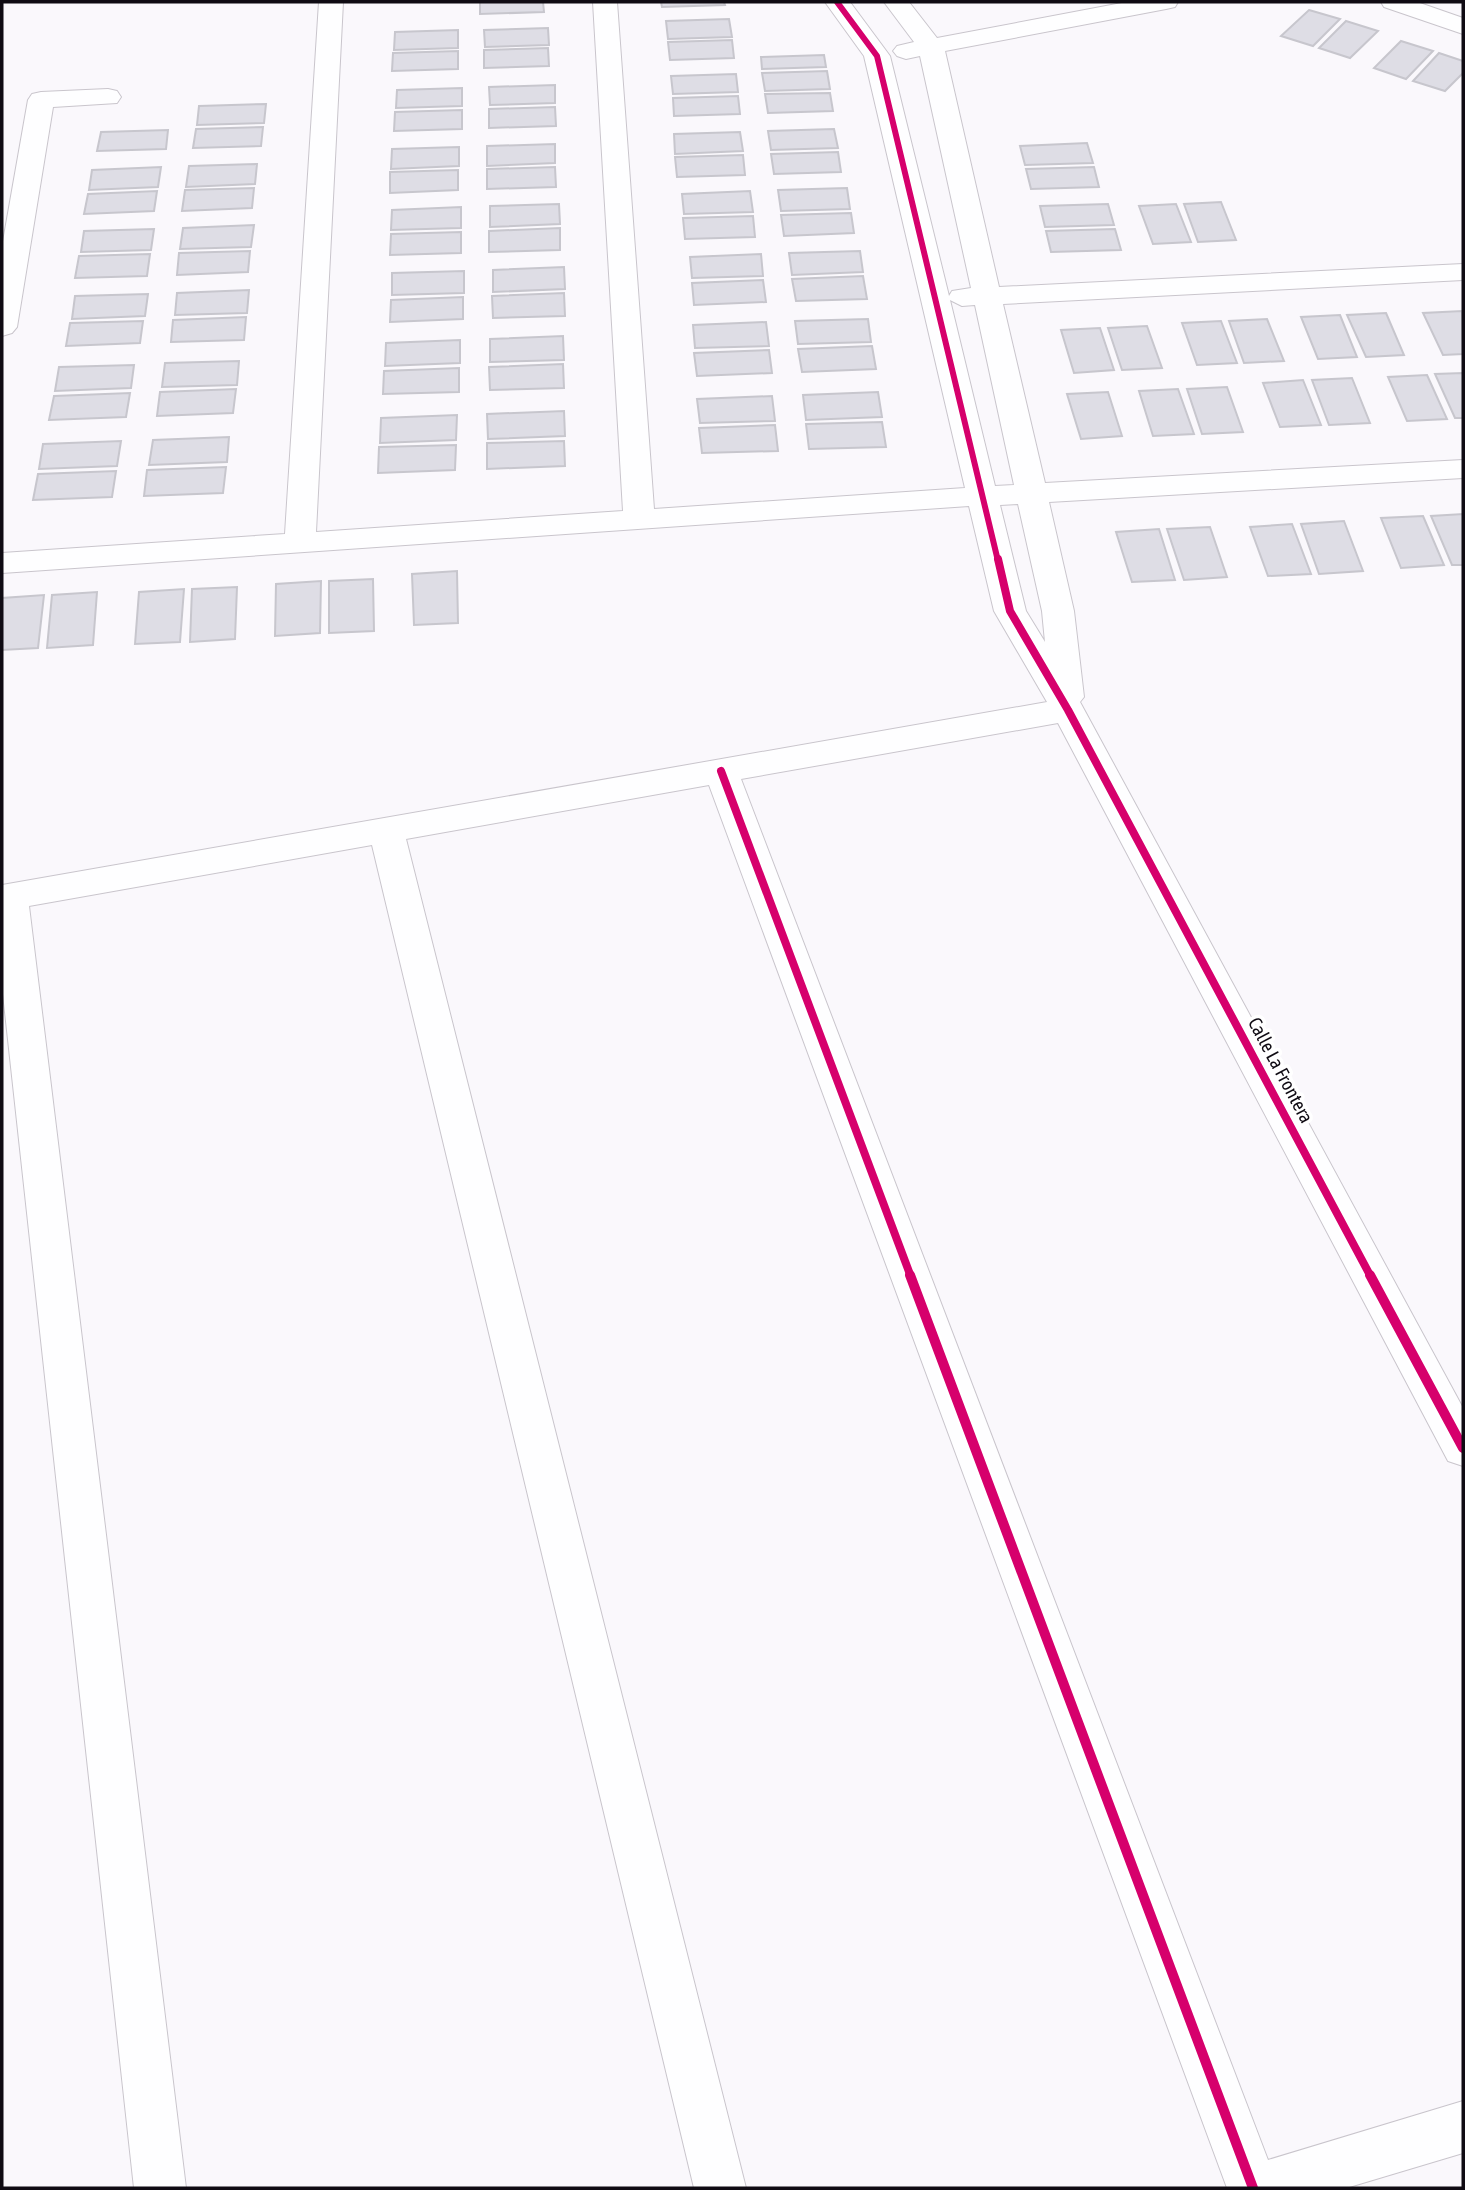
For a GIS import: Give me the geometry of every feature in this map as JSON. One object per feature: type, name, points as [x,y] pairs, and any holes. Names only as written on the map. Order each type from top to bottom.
[{"type":"street","points":[[300,542],[331,2]]},
{"type":"street","points":[[605,2],[639,520]]},
{"type":"street","points":[[837,2],[877,56],[1166,2]]},
{"type":"street","points":[[160,2188],[6,897],[1068,709],[1058,611],[931,47],[896,2]]},
{"type":"street","points":[[1046,2],[1070,20]]},
{"type":"street","points":[[1393,2],[1463,26]]},
{"type":"street","name":"Calle La Frontera","points":[[877,56],[1010,611],[1068,709],[1463,1448]]},
{"type":"street","points":[[2,327],[41,100],[108,97]]},
{"type":"street","points":[[934,298],[1463,272]]},
{"type":"street","points":[[2,563],[982,496],[1463,469]]},
{"type":"street","points":[[721,771],[1253,2188]]},
{"type":"street","points":[[386,830],[720,2188]]},
{"type":"street","points":[[1261,2188],[1463,2127]]},
{"type":"building","points":[[480,2],[543,2],[544,12],[480,14]]},
{"type":"building","points":[[661,2],[724,2],[725,5],[662,7]]},
{"type":"building","points":[[1309,10],[1340,19],[1313,46],[1281,36]]},
{"type":"building","points":[[729,19],[732,37],[668,39],[666,21]]},
{"type":"building","points":[[1346,21],[1378,31],[1350,58],[1319,48]]},
{"type":"building","points":[[548,28],[549,45],[485,47],[484,30]]},
{"type":"building","points":[[458,30],[458,48],[394,50],[395,32]]},
{"type":"building","points":[[732,40],[734,58],[670,60],[668,42]]},
{"type":"building","points":[[1401,41],[1433,51],[1406,79],[1374,68]]},
{"type":"building","points":[[548,48],[549,66],[484,68],[484,50]]},
{"type":"building","points":[[458,51],[458,69],[392,71],[393,53]]},
{"type":"building","points":[[1439,53],[1463,61],[1463,73],[1445,91],[1413,81]]},
{"type":"building","points":[[824,55],[826,67],[762,69],[761,57]]},
{"type":"building","points":[[827,71],[830,89],[765,91],[762,73]]},
{"type":"building","points":[[736,74],[738,92],[673,94],[671,76]]},
{"type":"building","points":[[555,85],[555,103],[490,105],[489,87]]},
{"type":"building","points":[[462,88],[462,106],[396,108],[397,90]]},
{"type":"building","points":[[830,93],[833,111],[768,113],[765,94]]},
{"type":"building","points":[[738,96],[740,114],[674,116],[673,98]]},
{"type":"building","points":[[266,104],[264,123],[197,125],[199,106]]},
{"type":"building","points":[[555,107],[556,126],[489,128],[489,109]]},
{"type":"building","points":[[462,110],[462,129],[394,131],[395,112]]},
{"type":"building","points":[[263,127],[261,146],[193,148],[196,129]]},
{"type":"building","points":[[834,129],[838,148],[771,150],[768,131]]},
{"type":"building","points":[[168,130],[166,149],[97,151],[101,132]]},
{"type":"building","points":[[740,132],[743,151],[675,154],[674,134]]},
{"type":"building","points":[[1087,143],[1093,163],[1025,165],[1020,146]]},
{"type":"building","points":[[555,144],[555,163],[487,166],[487,146]]},
{"type":"building","points":[[459,147],[459,166],[391,169],[392,149]]},
{"type":"building","points":[[838,152],[841,172],[774,174],[771,154]]},
{"type":"building","points":[[743,155],[745,175],[677,177],[675,157]]},
{"type":"building","points":[[257,164],[255,184],[186,187],[189,166]]},
{"type":"building","points":[[161,167],[158,187],[89,190],[92,170]]},
{"type":"building","points":[[555,167],[556,187],[487,189],[487,169]]},
{"type":"building","points":[[1094,167],[1099,187],[1031,189],[1026,169]]},
{"type":"building","points":[[458,170],[458,190],[390,193],[390,172]]},
{"type":"building","points":[[254,188],[252,208],[182,211],[185,190]]},
{"type":"building","points":[[847,188],[850,209],[781,211],[778,190]]},
{"type":"building","points":[[157,191],[154,211],[84,214],[88,194]]},
{"type":"building","points":[[750,191],[753,212],[684,214],[682,194]]},
{"type":"building","points":[[1221,202],[1236,240],[1198,242],[1184,204]]},
{"type":"building","points":[[559,204],[560,224],[490,227],[490,206]]},
{"type":"building","points":[[1108,204],[1114,225],[1045,227],[1040,206]]},
{"type":"building","points":[[1176,204],[1191,242],[1153,244],[1139,206]]},
{"type":"building","points":[[461,207],[461,228],[391,230],[392,210]]},
{"type":"building","points":[[851,213],[854,233],[784,236],[781,215]]},
{"type":"building","points":[[753,216],[755,237],[685,239],[683,218]]},
{"type":"building","points":[[254,225],[251,247],[180,249],[183,228]]},
{"type":"building","points":[[560,228],[560,250],[489,252],[489,231]]},
{"type":"building","points":[[154,229],[151,250],[81,252],[84,231]]},
{"type":"building","points":[[1115,229],[1121,250],[1051,252],[1046,231]]},
{"type":"building","points":[[461,232],[461,253],[390,255],[391,234]]},
{"type":"building","points":[[250,251],[248,272],[177,275],[179,253]]},
{"type":"building","points":[[860,251],[863,272],[792,275],[789,253]]},
{"type":"building","points":[[150,254],[147,276],[75,278],[79,256]]},
{"type":"building","points":[[761,254],[763,276],[692,278],[690,257]]},
{"type":"building","points":[[564,267],[565,289],[493,292],[493,270]]},
{"type":"building","points":[[464,271],[464,293],[392,295],[392,273]]},
{"type":"building","points":[[863,276],[867,299],[796,301],[792,279]]},
{"type":"building","points":[[763,280],[766,302],[694,305],[692,283]]},
{"type":"building","points":[[249,290],[247,313],[175,315],[177,293]]},
{"type":"building","points":[[564,293],[565,316],[493,318],[492,296]]},
{"type":"building","points":[[148,294],[145,316],[72,319],[75,296]]},
{"type":"building","points":[[463,297],[463,319],[390,322],[391,300]]},
{"type":"building","points":[[1462,311],[1463,354],[1443,355],[1423,313]]},
{"type":"building","points":[[1386,313],[1404,355],[1366,357],[1347,315]]},
{"type":"building","points":[[1340,315],[1357,357],[1318,359],[1301,317]]},
{"type":"building","points":[[246,317],[244,340],[171,342],[173,320]]},
{"type":"building","points":[[868,319],[871,342],[798,344],[795,321]]},
{"type":"building","points":[[1267,319],[1284,361],[1244,363],[1229,321]]},
{"type":"building","points":[[143,321],[140,343],[66,346],[70,323]]},
{"type":"building","points":[[1221,321],[1237,363],[1197,365],[1182,323]]},
{"type":"building","points":[[766,322],[769,346],[695,348],[693,325]]},
{"type":"building","points":[[1147,326],[1162,368],[1122,370],[1108,328]]},
{"type":"building","points":[[1100,328],[1114,370],[1074,373],[1061,330]]},
{"type":"building","points":[[563,336],[564,360],[490,362],[490,339]]},
{"type":"building","points":[[460,340],[460,363],[385,366],[386,343]]},
{"type":"building","points":[[872,346],[876,369],[802,372],[798,349]]},
{"type":"building","points":[[769,350],[772,373],[697,376],[694,353]]},
{"type":"building","points":[[239,361],[237,385],[162,387],[165,363]]},
{"type":"building","points":[[563,364],[564,388],[490,390],[489,367]]},
{"type":"building","points":[[134,365],[131,388],[55,391],[59,367]]},
{"type":"building","points":[[459,368],[459,392],[383,394],[384,371]]},
{"type":"building","points":[[1463,373],[1463,418],[1455,418],[1435,374]]},
{"type":"building","points":[[1427,375],[1447,419],[1407,421],[1388,377]]},
{"type":"building","points":[[1352,378],[1370,423],[1329,425],[1312,380]]},
{"type":"building","points":[[1303,380],[1321,425],[1280,427],[1263,383]]},
{"type":"building","points":[[1227,387],[1243,432],[1202,434],[1187,389]]},
{"type":"building","points":[[236,389],[233,413],[157,416],[160,392]]},
{"type":"building","points":[[1178,389],[1194,434],[1153,436],[1139,391]]},
{"type":"building","points":[[878,392],[882,417],[806,420],[803,395]]},
{"type":"building","points":[[1108,392],[1122,436],[1081,439],[1067,394]]},
{"type":"building","points":[[130,393],[126,417],[49,420],[54,396]]},
{"type":"building","points":[[772,396],[775,421],[700,423],[697,399]]},
{"type":"building","points":[[564,411],[565,436],[488,439],[487,414]]},
{"type":"building","points":[[457,415],[456,440],[380,443],[381,418]]},
{"type":"building","points":[[882,422],[886,447],[809,449],[806,424]]},
{"type":"building","points":[[775,425],[778,451],[702,453],[699,428]]},
{"type":"building","points":[[229,437],[227,462],[149,465],[153,440]]},
{"type":"building","points":[[121,441],[117,466],[39,469],[43,444]]},
{"type":"building","points":[[564,441],[565,466],[487,469],[487,443]]},
{"type":"building","points":[[456,445],[455,470],[378,473],[379,447]]},
{"type":"building","points":[[226,467],[223,493],[144,496],[147,470]]},
{"type":"building","points":[[116,471],[112,497],[33,500],[38,474]]},
{"type":"building","points":[[1463,514],[1463,565],[1452,565],[1431,516]]},
{"type":"building","points":[[1423,516],[1444,565],[1401,568],[1381,518]]},
{"type":"building","points":[[1344,521],[1363,571],[1319,574],[1301,524]]},
{"type":"building","points":[[1292,524],[1311,574],[1268,576],[1250,527]]},
{"type":"building","points":[[1210,527],[1227,577],[1184,580],[1167,529]]},
{"type":"building","points":[[1159,529],[1175,580],[1132,582],[1116,532]]},
{"type":"building","points":[[457,571],[458,623],[414,625],[412,574]]},
{"type":"building","points":[[373,579],[374,631],[329,633],[329,581]]},
{"type":"building","points":[[321,581],[320,633],[275,636],[276,584]]},
{"type":"building","points":[[237,587],[235,639],[190,642],[192,589]]},
{"type":"building","points":[[184,589],[180,642],[135,644],[139,592]]},
{"type":"building","points":[[97,592],[93,645],[47,648],[52,595]]},
{"type":"building","points":[[44,595],[38,648],[2,650],[2,598]]},
{"type":"cycle path","points":[[837,2],[877,56],[1010,611],[1068,710],[1463,1448]]},
{"type":"cycle path","points":[[721,771],[1253,2188]]}]
